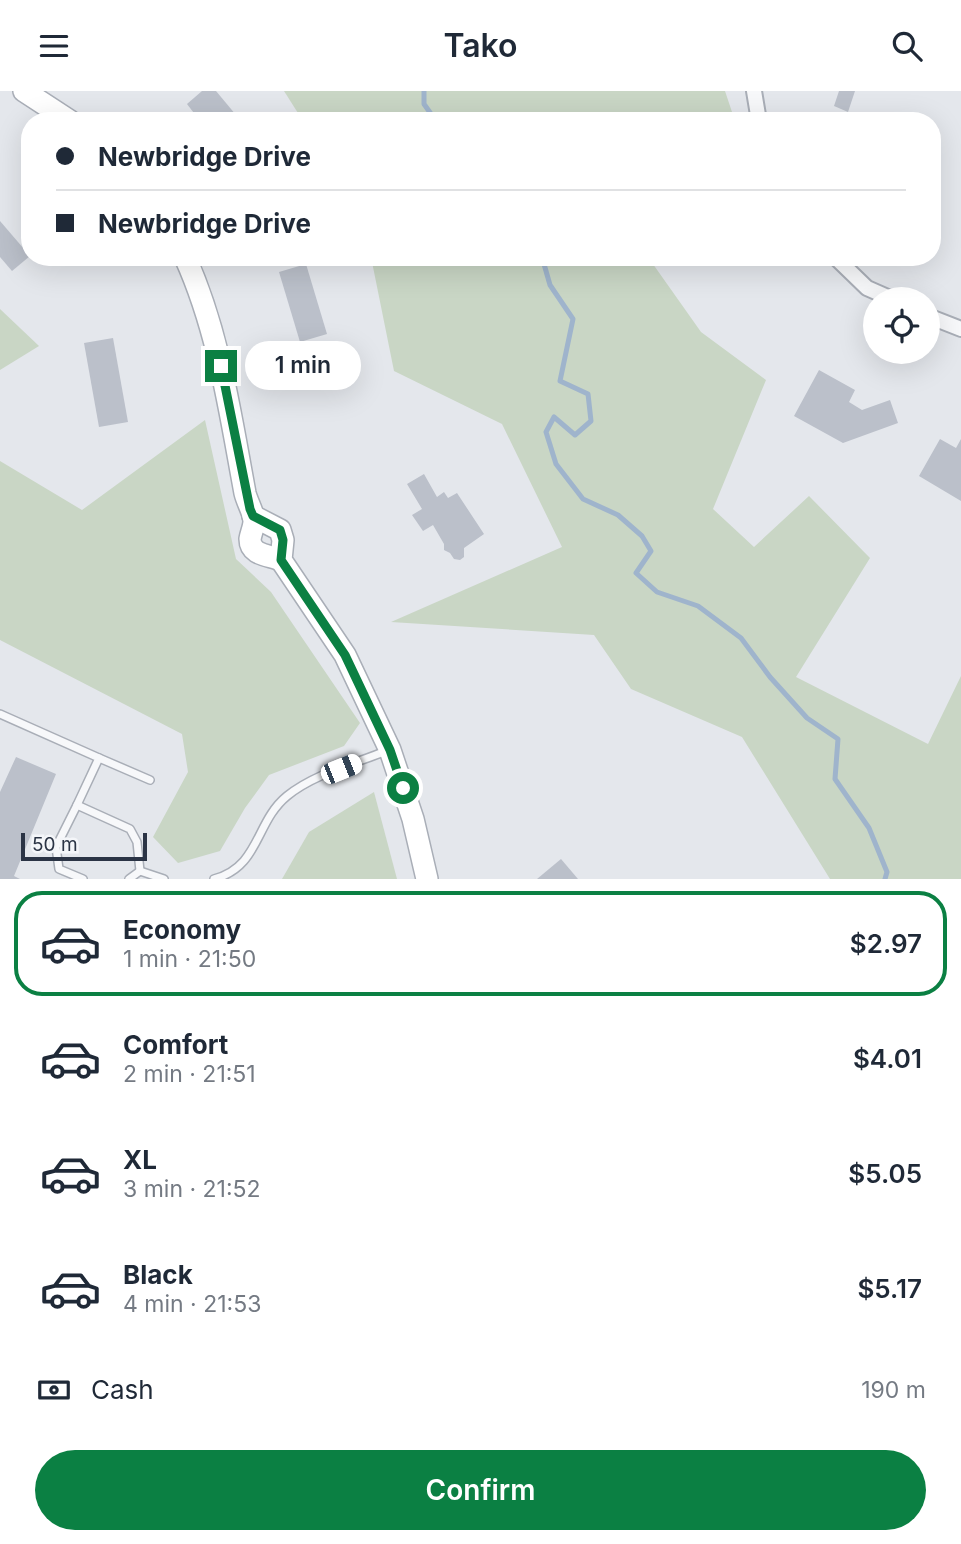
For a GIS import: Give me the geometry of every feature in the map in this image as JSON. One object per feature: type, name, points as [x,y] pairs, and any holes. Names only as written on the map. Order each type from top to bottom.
[{"type":"street","points":[[24,91],[56,112]]},
{"type":"street","points":[[754,91],[758,112]]},
{"type":"street","points":[[189,266],[201,291],[216,341],[245,493],[253,516],[250,541],[260,554],[281,560],[345,655],[390,750],[413,819],[427,879]]},
{"type":"street","points":[[844,266],[866,287]]},
{"type":"street","points":[[940,321],[961,329]]},
{"type":"lane","points":[[0,714],[150,780]]},
{"type":"lane","points":[[214,879],[226,876],[252,853],[267,818],[286,796],[317,778],[390,750]]},
{"type":"lane","points":[[83,879],[60,869],[56,848],[99,758]]},
{"type":"lane","points":[[77,805],[130,829],[137,842],[140,871]]},
{"type":"lane","points":[[129,879],[140,871]]},
{"type":"lane","points":[[140,871],[164,879]]},
{"type":"green space","points":[[284,91],[725,91],[732,112],[297,112]]},
{"type":"green space","points":[[373,266],[654,266],[701,332],[766,380],[713,509],[754,547],[809,496],[870,558],[796,677],[928,744],[961,676],[961,879],[830,879],[742,737],[631,689],[594,635],[391,622],[562,547],[502,424],[394,371]]},
{"type":"green space","points":[[0,309],[39,346],[0,370]]},
{"type":"green space","points":[[205,420],[236,559],[271,592],[360,723],[344,746],[269,775],[245,808],[220,851],[178,863],[153,837],[188,772],[182,734],[0,640],[0,461],[82,510]]},
{"type":"green space","points":[[374,792],[397,879],[282,879],[309,832]]},
{"type":"building","points":[[202,91],[216,91],[234,112],[193,112],[187,104]]},
{"type":"building","points":[[839,91],[855,91],[848,112],[834,106]]},
{"type":"building","points":[[0,221],[21,246],[21,264],[12,271],[0,257]]},
{"type":"building","points":[[307,266],[327,334],[300,342],[279,272]]},
{"type":"building","points":[[113,338],[128,422],[99,427],[84,343]]},
{"type":"building","points":[[819,370],[855,390],[849,402],[862,410],[890,400],[898,423],[843,443],[794,416]]},
{"type":"building","points":[[940,439],[956,448],[961,439],[961,501],[919,476]]},
{"type":"building","points":[[424,474],[437,497],[444,492],[448,498],[457,493],[484,534],[464,548],[464,557],[460,560],[454,559],[444,550],[444,544],[433,525],[423,531],[412,515],[422,509],[407,484]]},
{"type":"building","points":[[16,757],[56,774],[14,876],[20,879],[0,879],[0,792]]},
{"type":"building","points":[[561,859],[578,879],[537,879]]},
{"type":"waterway","points":[[424,91],[424,104],[430,112]]},
{"type":"waterway","points":[[545,266],[550,285],[573,319],[560,381],[588,394],[591,421],[575,435],[554,417],[546,432],[556,464],[583,499],[618,515],[642,536],[651,551],[636,573],[657,592],[698,606],[741,638],[770,677],[807,718],[838,739],[835,779],[869,828],[887,872],[885,879]]},
{"type":"route","points":[[221,366],[245,493],[253,516],[280,530],[283,540],[281,560],[345,655],[390,750],[403,788]]}]
